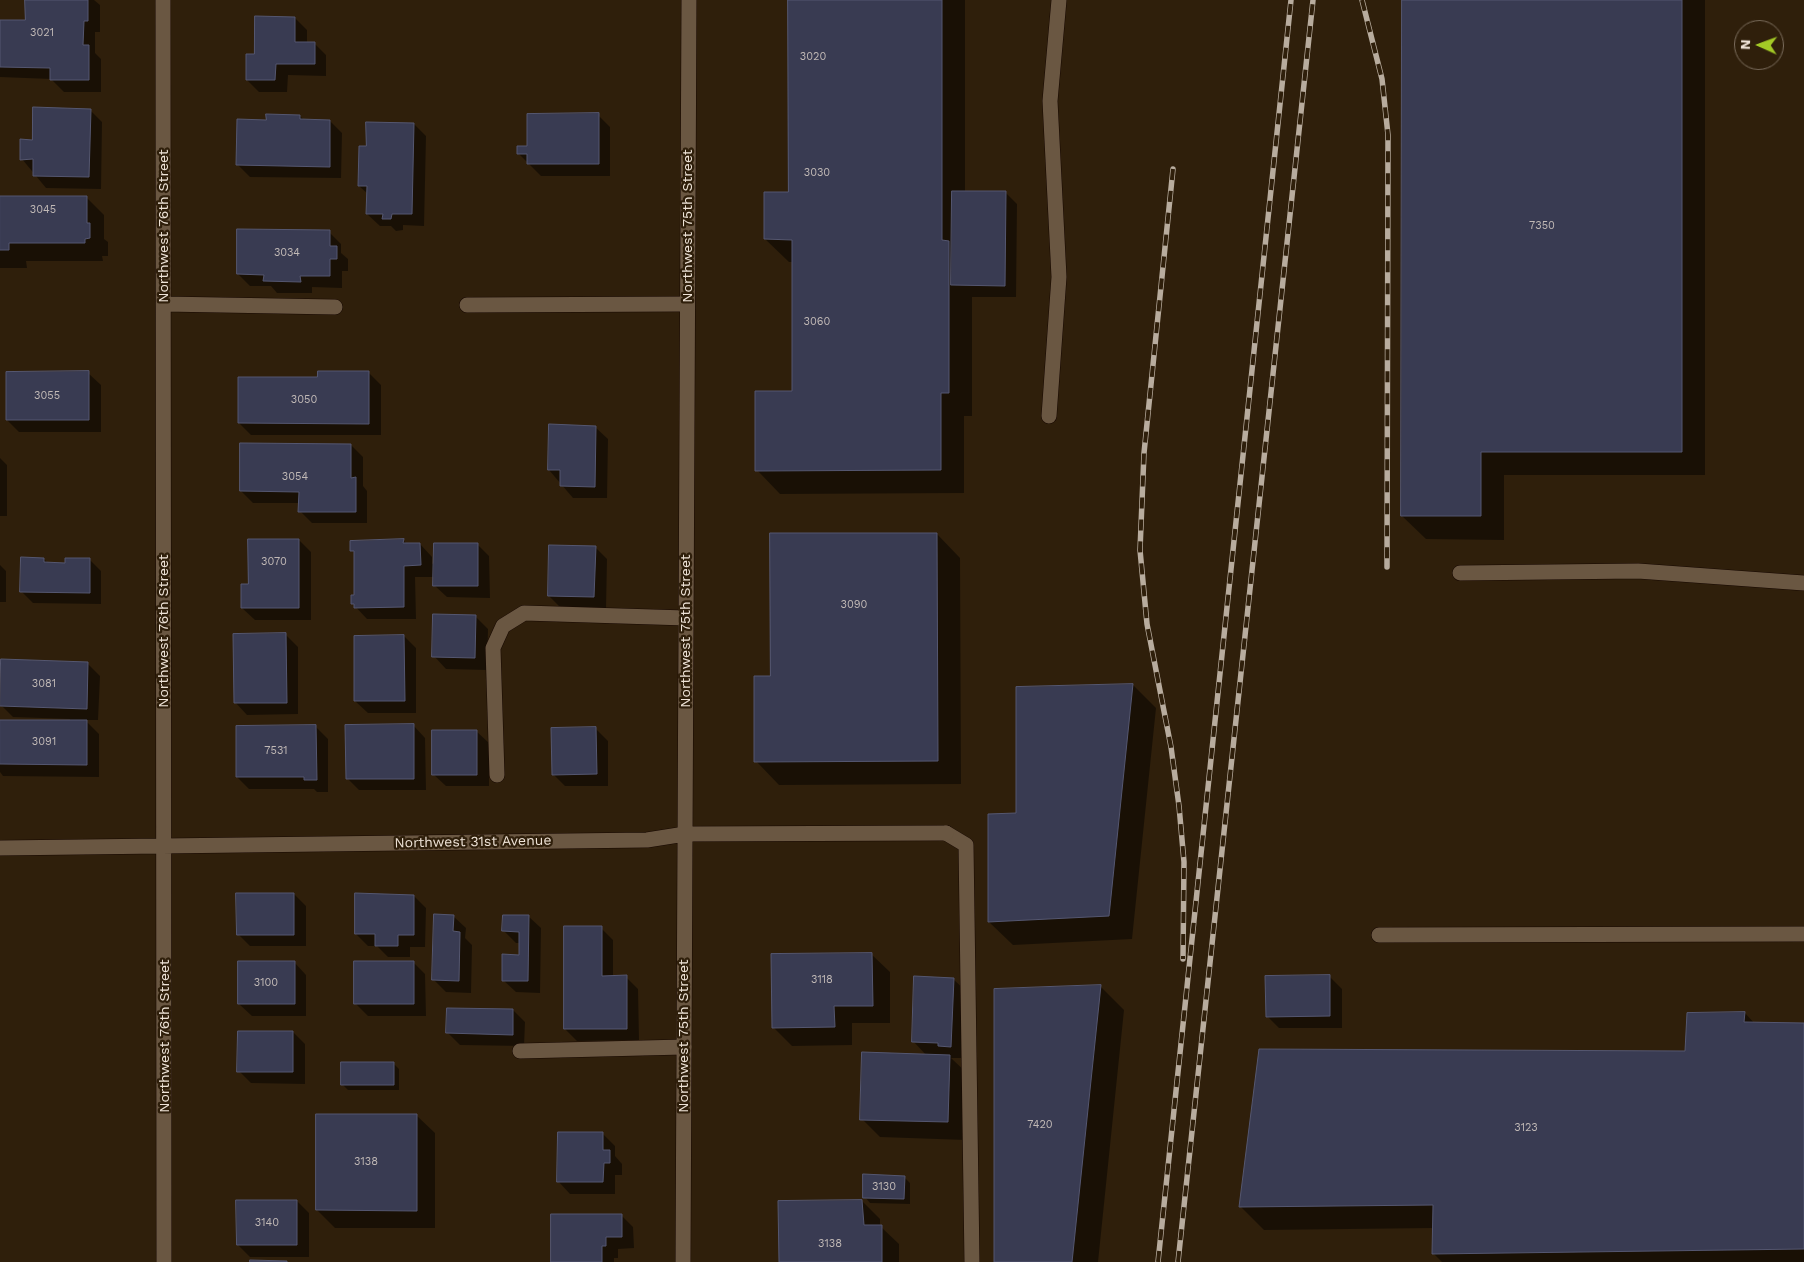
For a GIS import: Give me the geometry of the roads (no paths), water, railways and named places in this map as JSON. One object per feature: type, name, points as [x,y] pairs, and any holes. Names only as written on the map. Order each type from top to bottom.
[{"type":"street","name":"Northwest 76th Street","points":[[163,0],[164,1262]]},
{"type":"street","name":"Northwest 75th Street","points":[[683,1262],[689,0]]},
{"type":"street","points":[[1049,416],[1059,277],[1050,101],[1058,0]]},
{"type":"street","points":[[164,304],[335,307]]},
{"type":"street","points":[[467,305],[688,304]]},
{"type":"street","points":[[1460,573],[1638,571],[1804,583]]},
{"type":"street","points":[[497,775],[493,648],[503,626],[524,614],[686,618]]},
{"type":"street","name":"Northwest 31st Avenue","points":[[0,848],[647,840],[685,834],[946,833],[966,845],[972,1262]]},
{"type":"street","points":[[1378,935],[1804,934]]},
{"type":"street","points":[[520,1051],[684,1047]]},
{"type":"railway","points":[[1158,1262],[1291,0]]},
{"type":"railway","points":[[1178,1262],[1313,0]]},
{"type":"railway","points":[[1362,0],[1382,79],[1388,135],[1387,567]]},
{"type":"railway","points":[[1173,169],[1144,453],[1140,550],[1147,624],[1171,747],[1179,806],[1184,862],[1183,959]]}]
